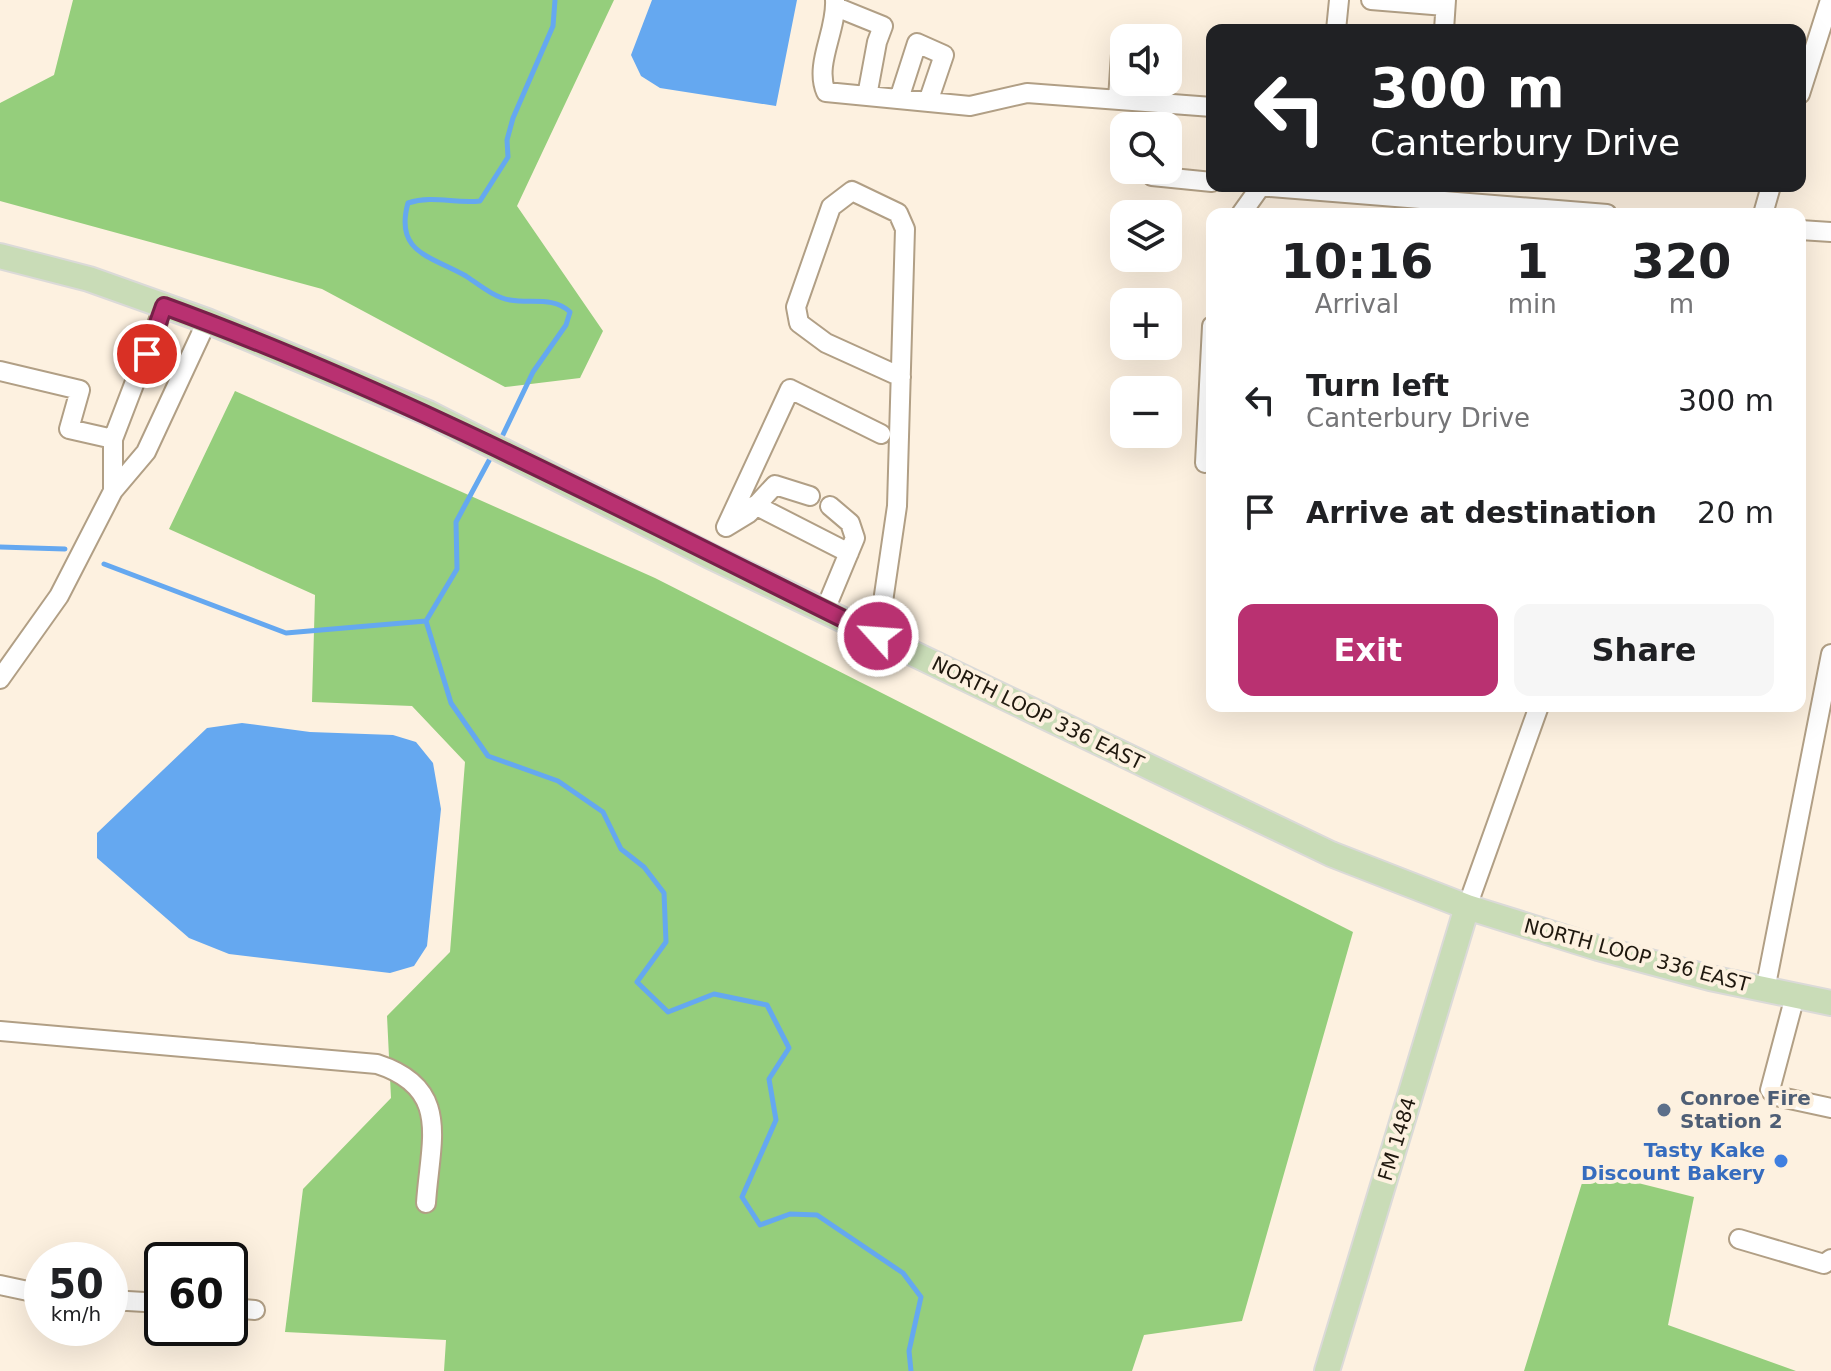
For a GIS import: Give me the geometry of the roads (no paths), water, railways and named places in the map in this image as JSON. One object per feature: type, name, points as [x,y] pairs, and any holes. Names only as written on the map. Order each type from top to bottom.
[{"type":"main road","name":"NORTH LOOP 336 EAST","points":[[0,256],[89,279],[207,321],[428,413],[712,557],[1331,854],[1467,907],[1598,948],[1765,990],[1831,1003]]},
{"type":"main road","name":"FM 1484","points":[[1327,1371],[1467,907]]},
{"type":"street","points":[[1337,24],[1339,0]]},
{"type":"street","points":[[1371,0],[1445,3],[1444,24]]},
{"type":"street","points":[[1806,75],[1830,0]]},
{"type":"street","points":[[867,96],[883,26],[836,4],[820,78],[826,92],[867,96],[899,99],[970,106],[1027,93],[1206,106]]},
{"type":"street","points":[[899,99],[917,43],[944,55],[928,102]]},
{"type":"street","points":[[1182,179],[1206,181]]},
{"type":"street","points":[[878,636],[897,506],[901,377],[905,229],[898,213],[852,191],[831,207],[796,307],[799,323],[826,343],[901,377]]},
{"type":"street","points":[[1402,192],[1555,208]]},
{"type":"street","points":[[1806,230],[1831,232]]},
{"type":"street","points":[[113,491],[113,439],[164,306]]},
{"type":"street","points":[[0,679],[59,596],[84,553],[113,491],[146,452],[207,321]]},
{"type":"street","points":[[0,371],[80,390],[69,429],[113,439]]},
{"type":"street","points":[[712,557],[790,389],[881,434]]},
{"type":"street","points":[[1205,463],[1206,443]]},
{"type":"street","points":[[726,527],[775,485],[810,496]]},
{"type":"street","points":[[755,505],[849,553]]},
{"type":"street","points":[[825,610],[855,538],[850,523],[830,506]]},
{"type":"street","points":[[1765,990],[1831,654]]},
{"type":"street","points":[[1467,907],[1537,712]]},
{"type":"street","points":[[1795,996],[1770,1090],[1776,1096],[1831,1108]]},
{"type":"street","points":[[0,1031],[377,1064],[401,1072],[420,1089],[432,1112],[426,1203]]},
{"type":"street","points":[[1739,1239],[1824,1264],[1831,1259]]},
{"type":"street","points":[[0,1285],[24,1290]]},
{"type":"street","points":[[248,1309],[255,1310]]},
{"type":"water","points":[[652,0],[797,0],[776,106],[660,88],[641,76],[631,55]]},
{"type":"water","points":[[242,723],[310,732],[393,735],[416,742],[433,763],[441,809],[427,946],[414,966],[390,973],[229,954],[189,938],[97,858],[97,833],[207,728]]},
{"type":"waterway","points":[[499,443],[533,372],[566,325],[570,312],[556,304],[510,300],[493,294],[419,251],[406,233],[405,220],[408,203],[426,200],[480,201],[508,157],[507,140],[513,118],[553,26],[555,0]]},
{"type":"waterway","points":[[426,621],[457,569],[456,522],[492,455]]},
{"type":"waterway","points":[[0,547],[65,549]]},
{"type":"waterway","points":[[104,564],[286,633],[426,621]]},
{"type":"waterway","points":[[426,621],[451,703],[488,756],[558,781],[603,812],[621,849],[644,867],[664,893],[666,942],[637,982],[668,1012],[714,994],[767,1005],[789,1048],[769,1079],[776,1120],[742,1197],[760,1225],[790,1214],[817,1215],[903,1273],[921,1297],[909,1351],[911,1371]]},
{"type":"place","name":"Conroe Fire Station 2","points":[[1664,1110]]},
{"type":"place","name":"Tasty Kake Discount Bakery","points":[[1781,1161]]}]
